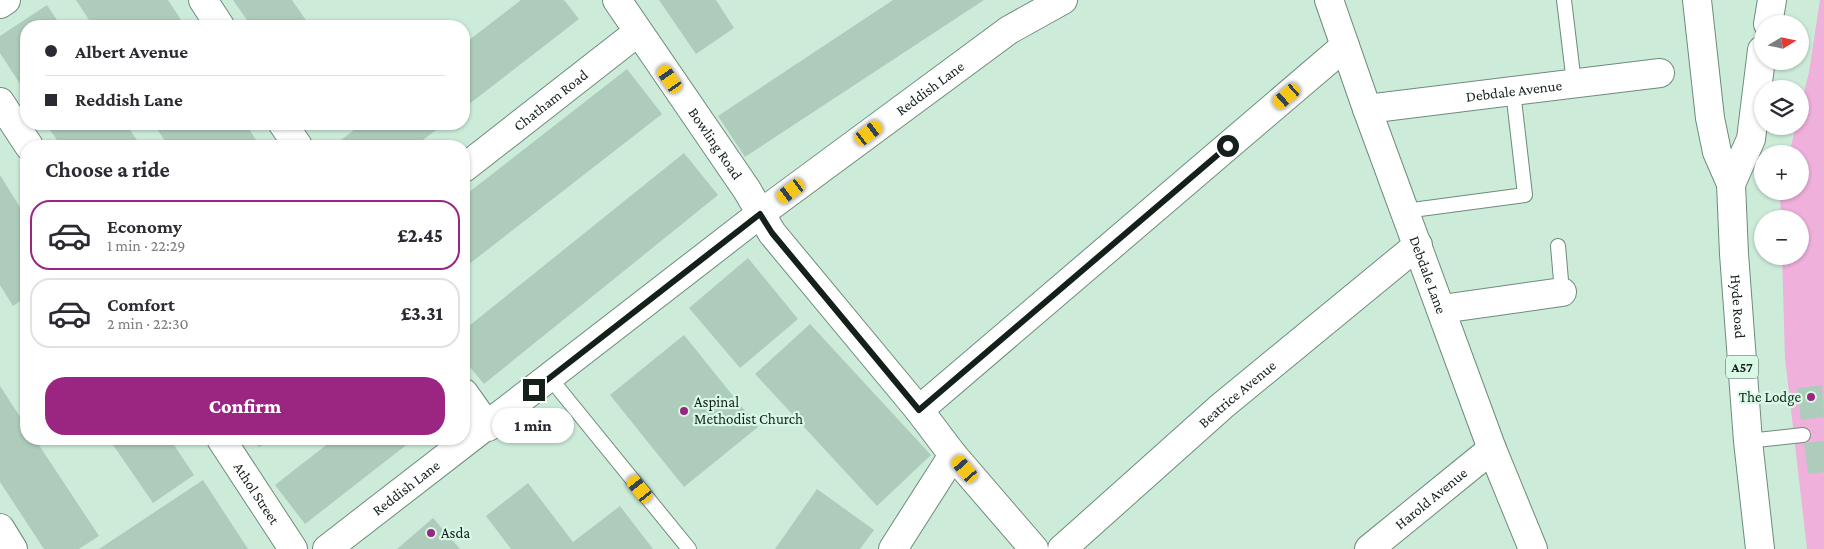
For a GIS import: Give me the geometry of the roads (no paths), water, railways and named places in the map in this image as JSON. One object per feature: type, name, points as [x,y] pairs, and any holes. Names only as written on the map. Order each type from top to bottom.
[{"type":"main road","points":[[0,4],[6,0]]},
{"type":"main road","points":[[202,0],[216,20]]},
{"type":"main road","name":"Bowling Road","points":[[617,0],[747,190],[772,233],[919,410],[953,455],[1034,549]]},
{"type":"main road","name":"Reddish Lane","points":[[470,440],[760,214],[1009,30],[1063,0]]},
{"type":"main road","name":"Debdale Lane","points":[[1329,0],[1492,449],[1534,549]]},
{"type":"main road","name":"Hyde Road","points":[[1697,0],[1710,118],[1717,152],[1731,184],[1734,254],[1748,441],[1760,549]]},
{"type":"main road","points":[[1700,32],[1714,0]]},
{"type":"main road","points":[[1770,15],[1772,0]]},
{"type":"main road","name":"Chatham Road","points":[[470,163],[638,32]]},
{"type":"main road","points":[[919,410],[1346,46]]},
{"type":"main road","name":"Hyde Road","points":[[1731,184],[1751,139],[1760,70]]},
{"type":"main road","name":"Debdale Avenue","points":[[1367,109],[1660,73]]},
{"type":"main road","points":[[0,102],[25,140]]},
{"type":"main road","name":"Beatrice Avenue","points":[[1062,549],[1222,406],[1418,245]]},
{"type":"main road","points":[[1442,309],[1562,292]]},
{"type":"main road","points":[[470,401],[488,426]]},
{"type":"main road","name":"Athol Street","points":[[225,445],[293,549]]},
{"type":"main road","name":"Reddish Lane","points":[[327,549],[463,445]]},
{"type":"main road","name":"Harold Avenue","points":[[1369,549],[1492,449]]},
{"type":"main road","points":[[893,549],[953,455]]},
{"type":"main road","points":[[0,528],[14,549]]},
{"type":"lane","points":[[1564,0],[1574,83]]},
{"type":"lane","points":[[1405,211],[1525,195],[1514,91]]},
{"type":"lane","points":[[1558,246],[1562,292]]},
{"type":"lane","points":[[550,378],[689,549]]},
{"type":"lane","points":[[1748,441],[1803,435]]},
{"type":"place","name":"The Lodge","points":[[1811,397]]},
{"type":"place","name":"Aspinal Methodist Church","points":[[684,411]]},
{"type":"place","name":"Asda","points":[[431,533]]}]
